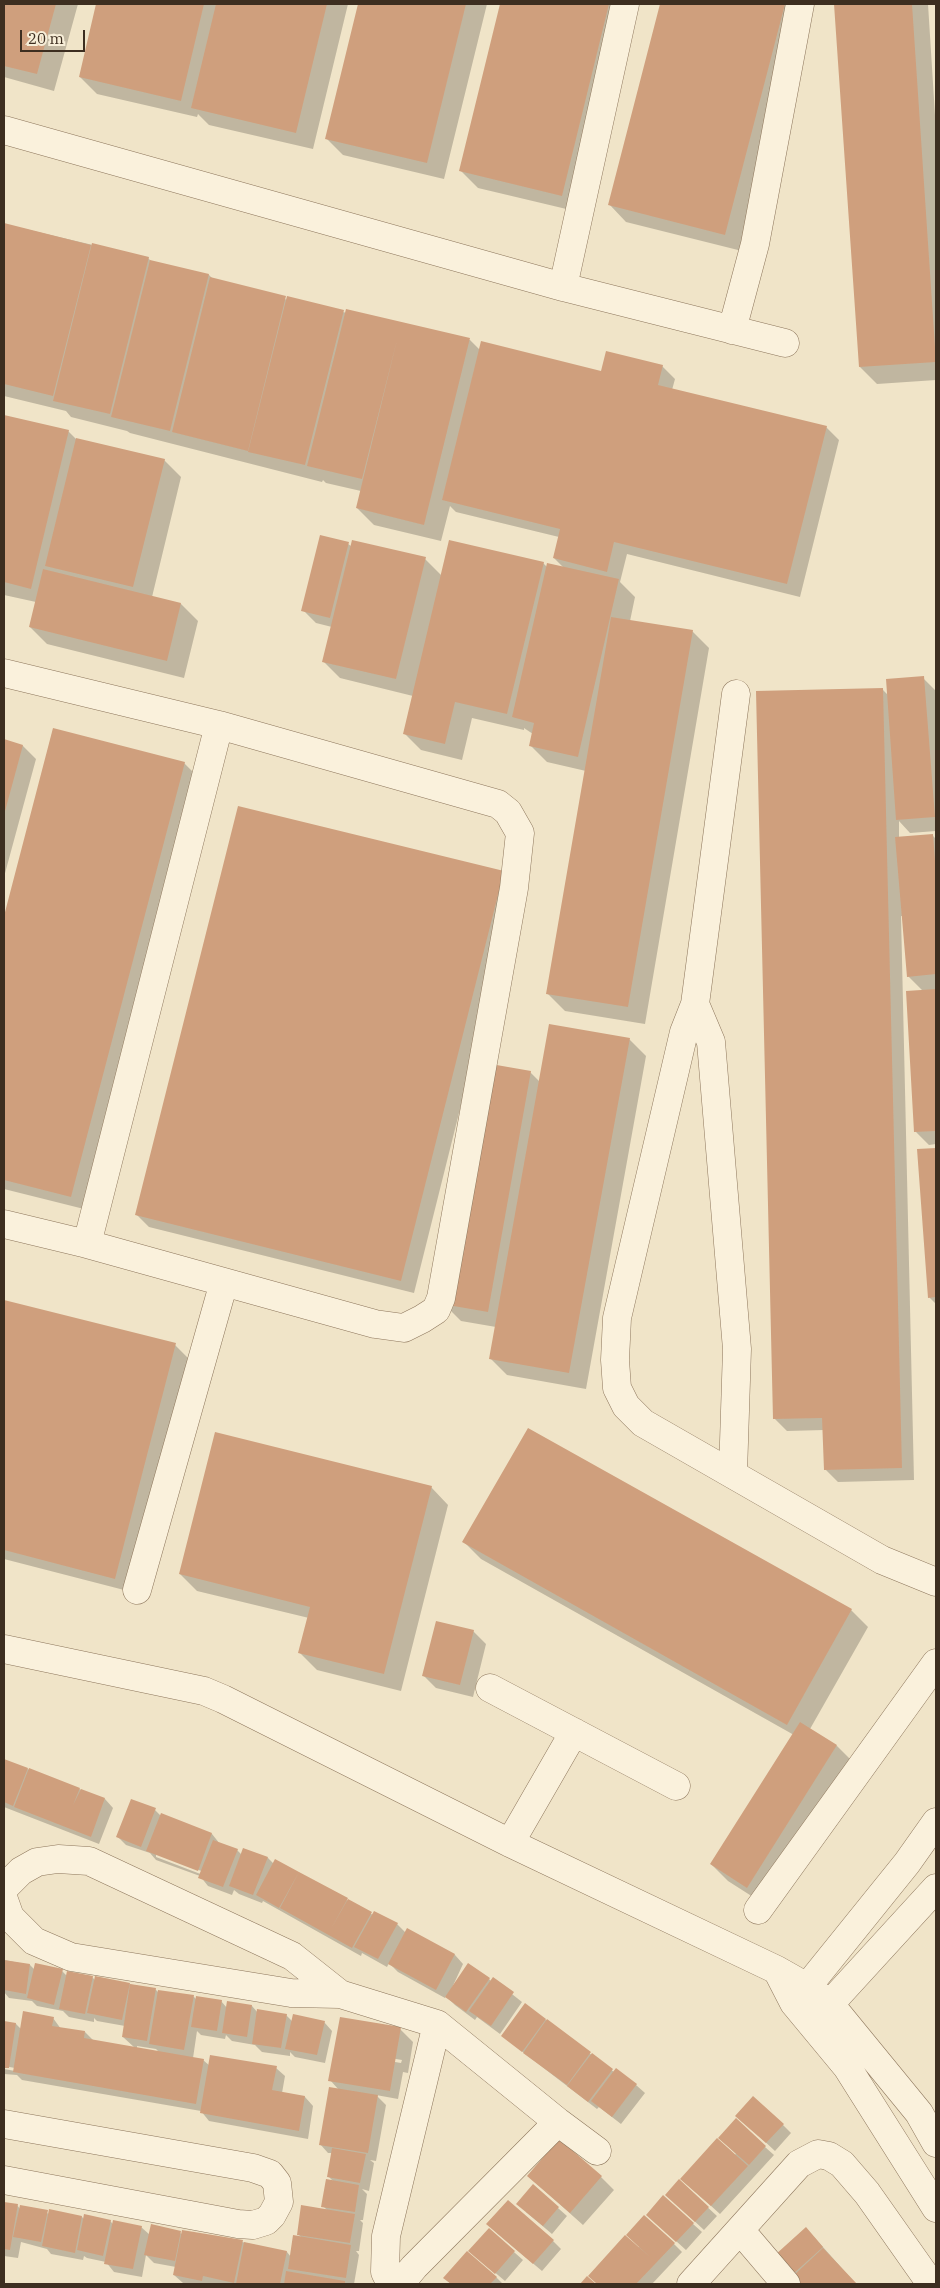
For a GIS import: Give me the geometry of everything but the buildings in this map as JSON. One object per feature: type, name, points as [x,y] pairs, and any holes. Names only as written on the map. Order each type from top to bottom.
[{"type":"street","points":[[563,288],[625,4]]},
{"type":"street","points":[[732,330],[755,244],[800,4]]},
{"type":"street","points":[[4,130],[563,288],[784,343]]},
{"type":"street","points":[[4,673],[219,725],[498,804],[508,812],[520,833],[514,888],[440,1298],[436,1310],[404,1328],[375,1324],[87,1244],[4,1224]]},
{"type":"street","points":[[736,694],[695,1004],[684,1032],[620,1308],[614,1360],[617,1388],[626,1406],[643,1423],[882,1560],[936,1582]]},
{"type":"street","points":[[87,1244],[219,725]]},
{"type":"street","points":[[695,1004],[711,1042],[737,1349],[732,1473]]},
{"type":"street","points":[[137,1590],[224,1282]]},
{"type":"street","points":[[4,1649],[204,1691],[510,1843],[777,1970],[800,1995],[812,2024],[847,2067],[936,2208]]},
{"type":"street","points":[[758,1910],[936,1663]]},
{"type":"street","points":[[490,1688],[676,1786]]},
{"type":"street","points":[[510,1843],[574,1732]]},
{"type":"street","points":[[800,1995],[906,1863],[936,1822]]},
{"type":"street","points":[[4,1888],[21,1871],[37,1862],[58,1859],[89,1861],[292,1956],[340,1994]]},
{"type":"street","points":[[812,2024],[936,1888]]},
{"type":"street","points":[[4,1900],[10,1917],[34,1941],[71,1957],[291,1992],[340,1994],[437,2024],[558,2122],[597,2151]]},
{"type":"street","points":[[800,1995],[829,2004],[919,2113],[936,2143]]},
{"type":"street","points":[[391,2284],[385,2272],[386,2236],[437,2024]]},
{"type":"street","points":[[400,2284],[414,2267],[558,2122]]},
{"type":"street","points":[[4,2124],[254,2168],[270,2174],[277,2183],[279,2202],[272,2215],[266,2221],[254,2225],[238,2224],[4,2180]]},
{"type":"street","points":[[691,2284],[799,2164],[818,2154],[829,2156],[842,2164],[867,2193],[929,2281]]},
{"type":"street","points":[[740,2230],[786,2284]]}]
